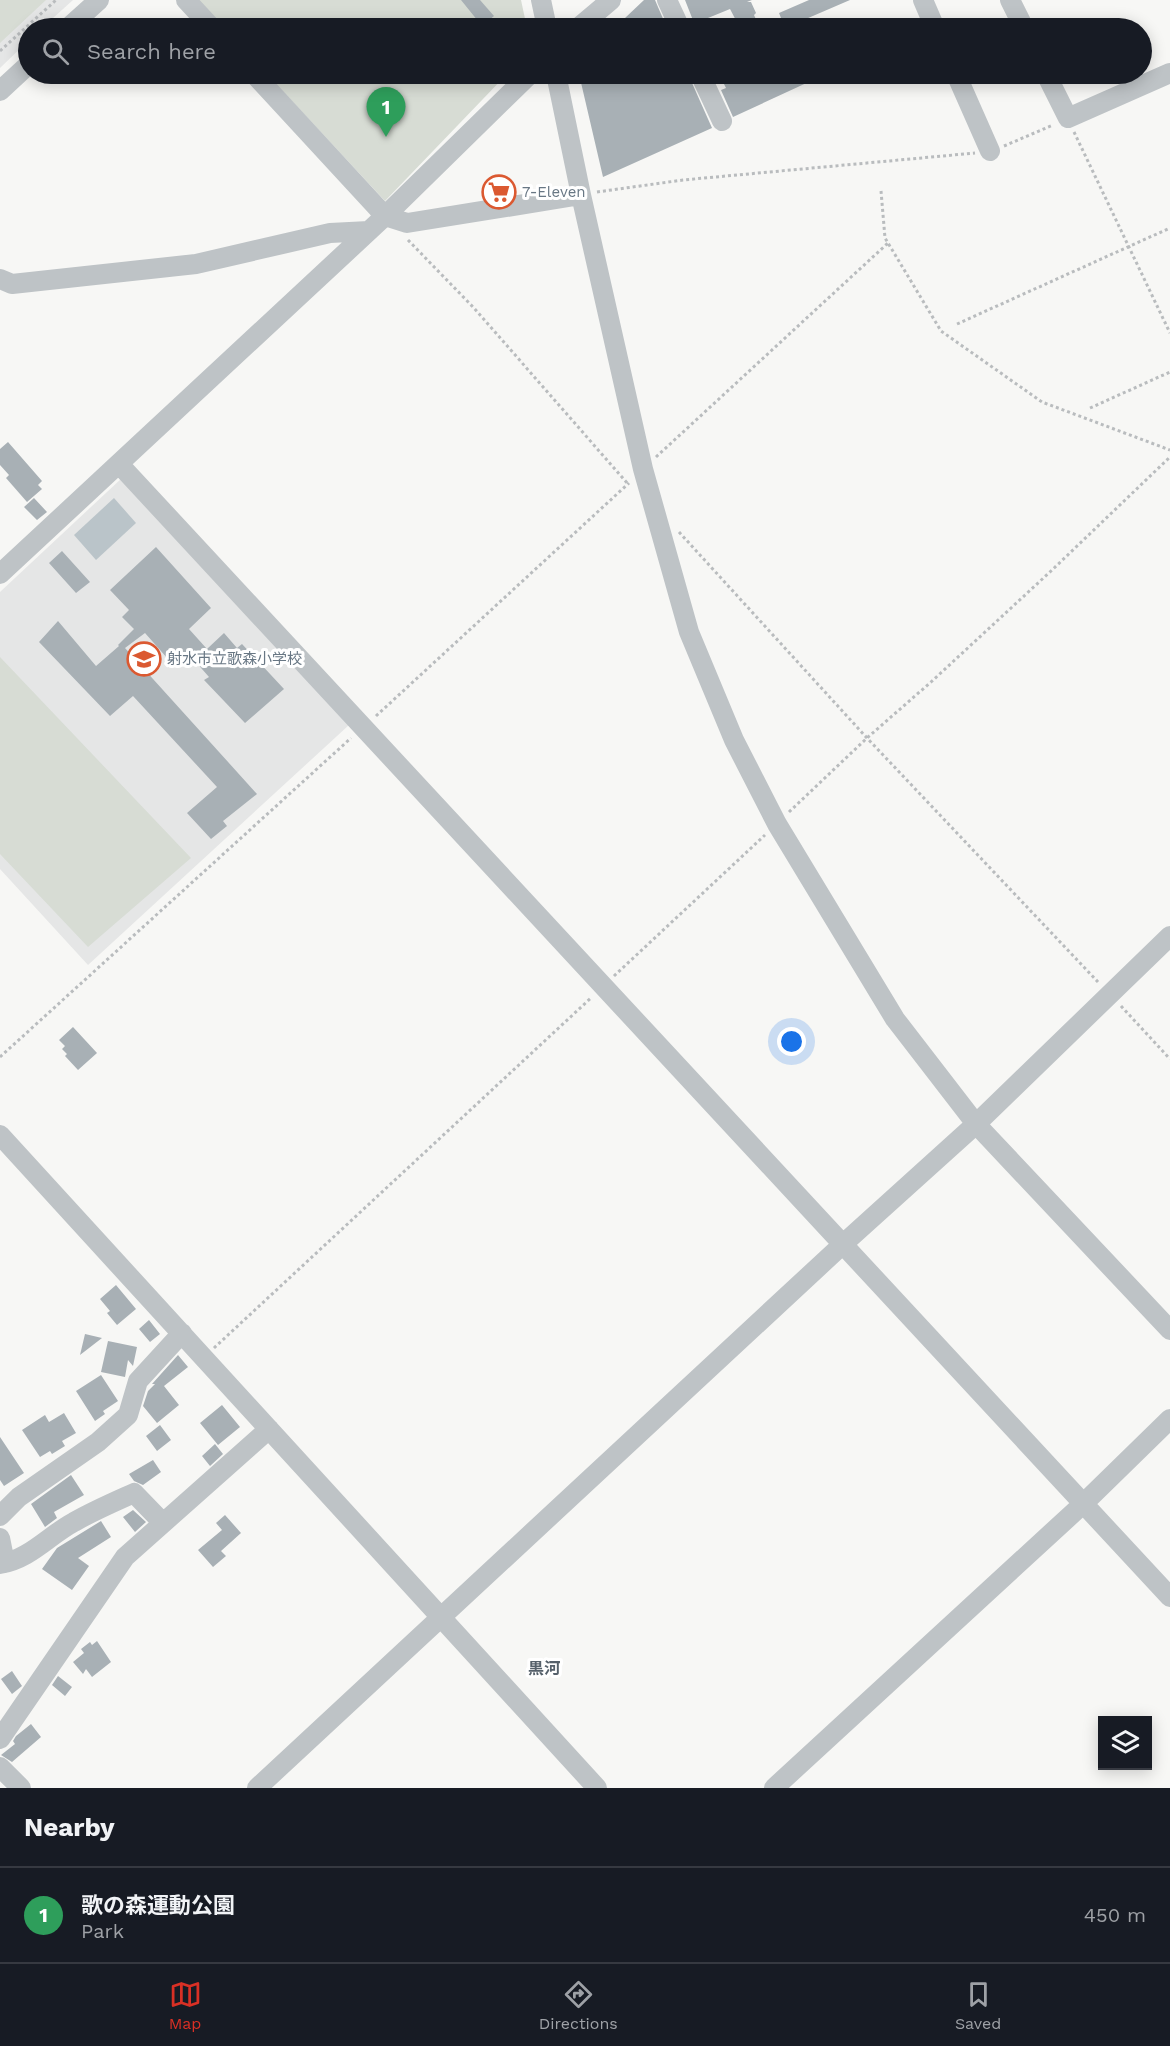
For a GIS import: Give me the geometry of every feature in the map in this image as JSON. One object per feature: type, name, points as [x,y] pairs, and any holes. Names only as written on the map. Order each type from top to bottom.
[{"type":"street","points":[[79,18],[99,0]]},
{"type":"street","points":[[186,0],[203,18]]},
{"type":"street","points":[[541,0],[545,18]]},
{"type":"street","points":[[590,18],[611,0]]},
{"type":"street","points":[[667,0],[675,18]]},
{"type":"street","points":[[923,0],[931,18]]},
{"type":"street","points":[[1010,0],[1019,18]]},
{"type":"street","points":[[1152,81],[1170,73]]},
{"type":"street","points":[[0,91],[18,74]]},
{"type":"street","points":[[263,84],[385,216],[407,223],[581,195]]},
{"type":"street","points":[[0,574],[385,216],[520,84]]},
{"type":"street","points":[[558,84],[643,469],[689,632],[734,740],[777,824],[895,1019],[976,1124],[1170,1330]]},
{"type":"street","points":[[705,84],[722,121]]},
{"type":"street","points":[[960,84],[990,152]]},
{"type":"street","points":[[1051,84],[1068,118],[1145,84]]},
{"type":"street","points":[[0,279],[12,284],[195,264],[330,233],[369,231]]},
{"type":"street","points":[[118,464],[1170,1597]]},
{"type":"street","points":[[256,1788],[842,1245],[976,1124],[1170,936]]},
{"type":"street","points":[[0,1136],[597,1788]]},
{"type":"street","points":[[0,1516],[19,1497],[98,1442],[128,1415],[138,1381],[182,1333]]},
{"type":"street","points":[[774,1788],[1084,1503],[1170,1419]]},
{"type":"street","points":[[0,1739],[125,1557],[269,1429]]},
{"type":"street","points":[[0,1538],[2,1564],[26,1556],[72,1523],[134,1493],[163,1522]]},
{"type":"street","points":[[0,1767],[21,1788]]},
{"type":"path","points":[[36,18],[56,0]]},
{"type":"path","points":[[0,51],[18,35]]},
{"type":"path","points":[[581,195],[683,180],[990,152],[1068,118],[1170,333]]},
{"type":"path","points":[[881,191],[885,238],[941,331],[1042,402],[1170,450]]},
{"type":"path","points":[[385,216],[474,308],[628,484]]},
{"type":"path","points":[[957,324],[1170,228]]},
{"type":"path","points":[[0,1057],[363,728],[888,243]]},
{"type":"path","points":[[1090,408],[1170,372]]},
{"type":"path","points":[[204,1358],[1170,457]]},
{"type":"path","points":[[675,528],[867,738],[1170,1059]]},
{"type":"shaded area","points":[[0,0],[73,0],[53,18],[18,18],[18,51],[0,68]]},
{"type":"shaded area","points":[[0,0],[46,0],[27,18],[18,18],[18,26],[0,43]]},
{"type":"shaded area","points":[[198,0],[521,0],[525,18],[215,18]]},
{"type":"shaded area","points":[[276,84],[497,84],[385,201]]},
{"type":"shaded area","name":"射水市立歌森小学校","points":[[122,478],[349,725],[88,965],[0,869],[0,592]]},
{"type":"shaded area","points":[[114,498],[136,523],[96,560],[74,535]]},
{"type":"shaded area","points":[[0,657],[191,858],[88,947],[0,854]]},
{"type":"building","points":[[461,0],[480,0],[494,16],[476,18]]},
{"type":"building","points":[[644,0],[655,0],[663,18],[625,18]]},
{"type":"building","points":[[685,0],[752,0],[747,2],[751,2],[756,13],[755,18],[735,18],[730,9],[708,18],[692,18]]},
{"type":"building","points":[[809,0],[850,0],[808,18],[781,18],[779,13]]},
{"type":"building","points":[[581,84],[692,84],[712,128],[603,177]]},
{"type":"building","points":[[724,84],[804,84],[733,117],[721,90],[726,88]]},
{"type":"building","points":[[8,442],[42,481],[38,485],[42,489],[27,502],[6,478],[9,475],[0,465],[0,449]]},
{"type":"building","points":[[34,498],[47,512],[37,520],[24,507]]},
{"type":"building","points":[[156,547],[211,608],[189,629],[207,649],[224,633],[237,648],[242,644],[284,689],[245,723],[204,680],[209,677],[187,652],[181,659],[176,652],[168,659],[145,633],[125,648],[257,794],[223,821],[227,826],[211,839],[187,813],[217,787],[133,696],[110,716],[39,642],[58,621],[96,666],[134,629],[122,617],[129,610],[110,590]]},
{"type":"building","points":[[62,551],[90,582],[76,593],[49,563]]},
{"type":"building","points":[[73,1027],[97,1053],[78,1070],[65,1056],[67,1054],[62,1049],[65,1046],[59,1040]]},
{"type":"building","points":[[116,1285],[136,1309],[117,1325],[107,1313],[110,1311],[100,1299]]},
{"type":"building","points":[[149,1320],[160,1334],[150,1342],[139,1329]]},
{"type":"building","points":[[85,1334],[102,1338],[80,1355]]},
{"type":"building","points":[[108,1341],[137,1347],[133,1366],[128,1360],[125,1377],[101,1372]]},
{"type":"building","points":[[178,1355],[188,1367],[164,1386],[179,1405],[157,1423],[143,1406],[148,1391],[155,1384],[152,1384]]},
{"type":"building","points":[[101,1375],[118,1401],[103,1411],[105,1414],[95,1421],[76,1391]]},
{"type":"building","points":[[222,1405],[240,1427],[218,1445],[200,1423]]},
{"type":"building","points":[[64,1413],[76,1433],[62,1441],[65,1446],[52,1454],[50,1451],[40,1457],[22,1430],[45,1415],[49,1422]]},
{"type":"building","points":[[160,1425],[171,1440],[157,1451],[146,1436]]},
{"type":"building","points":[[0,1437],[24,1473],[4,1486],[0,1480]]},
{"type":"building","points":[[215,1444],[223,1454],[210,1466],[202,1456]]},
{"type":"building","points":[[153,1460],[161,1472],[143,1485],[134,1481],[129,1474]]},
{"type":"building","points":[[71,1475],[84,1495],[54,1512],[57,1518],[45,1527],[31,1504]]},
{"type":"building","points":[[133,1510],[146,1522],[135,1532],[123,1517]]},
{"type":"building","points":[[225,1515],[241,1533],[221,1551],[226,1556],[213,1567],[198,1550],[222,1530],[216,1523]]},
{"type":"building","points":[[101,1521],[111,1537],[78,1558],[89,1566],[72,1590],[42,1569],[57,1548]]},
{"type":"building","points":[[97,1641],[111,1662],[92,1677],[86,1669],[83,1674],[73,1662],[84,1653],[81,1649],[90,1642],[92,1645]]},
{"type":"building","points":[[12,1671],[22,1686],[12,1694],[1,1679]]},
{"type":"building","points":[[58,1676],[72,1687],[65,1696],[52,1685]]},
{"type":"building","points":[[31,1724],[41,1737],[12,1762],[1,1755],[15,1744],[13,1741],[16,1736]]},
{"type":"place","name":"歌の森運動公園","points":[[386,137]]},
{"type":"place","name":"7-Eleven","points":[[499,192]]},
{"type":"place","name":"射水市立歌森小学校","points":[[144,659]]},
{"type":"district","name":"黒河","points":[[544,1668]]}]
